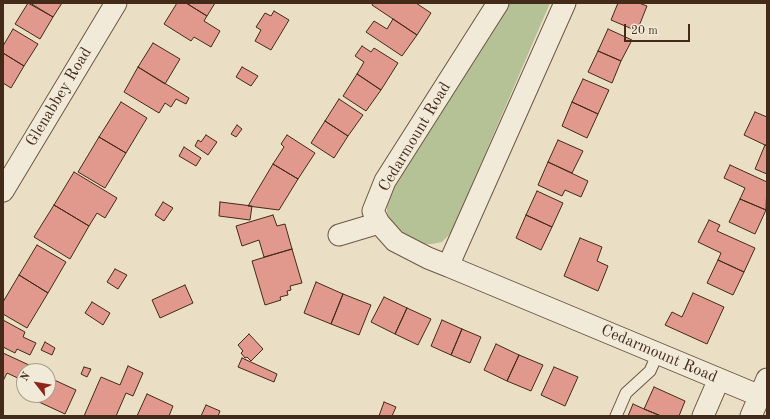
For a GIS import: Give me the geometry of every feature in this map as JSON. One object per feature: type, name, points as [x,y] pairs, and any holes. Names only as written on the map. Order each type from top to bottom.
[{"type":"street","name":"Glenabbey Road","points":[[3,191],[116,3]]},
{"type":"street","name":"Cedarmount Road","points":[[498,3],[385,181],[373,211],[379,223],[395,241],[428,258],[719,378],[763,387]]},
{"type":"street","points":[[448,266],[565,3]]},
{"type":"street","points":[[339,235],[379,223]]},
{"type":"street","points":[[703,416],[719,378]]},
{"type":"street","points":[[752,416],[763,387]]},
{"type":"lane","points":[[616,416],[626,393],[650,371],[658,353]]},
{"type":"green space","points":[[504,3],[550,3],[451,233],[442,242],[423,244],[399,232],[388,218],[386,200],[390,185]]},
{"type":"building","points":[[28,3],[53,17],[40,39],[15,24]]},
{"type":"building","points":[[30,3],[62,3],[53,17]]},
{"type":"building","points":[[177,3],[186,3],[207,16],[204,21],[220,31],[211,47],[194,37],[191,41],[164,24]]},
{"type":"building","points":[[186,3],[215,3],[207,16]]},
{"type":"building","points":[[373,3],[416,3],[431,13],[417,35],[372,5]]},
{"type":"building","points":[[618,3],[639,3],[647,6],[637,31],[611,20]]},
{"type":"building","points":[[274,11],[289,20],[271,50],[255,41],[261,30],[256,27],[265,13],[271,16]]},
{"type":"building","points":[[393,19],[417,35],[402,56],[366,32],[374,21],[387,29]]},
{"type":"building","points":[[13,29],[38,44],[24,66],[3,53],[3,46]]},
{"type":"building","points":[[608,29],[632,40],[621,61],[598,51]]},
{"type":"building","points":[[153,43],[180,59],[165,84],[138,67]]},
{"type":"building","points":[[362,46],[371,52],[374,48],[398,63],[381,90],[357,74],[364,62],[355,56]]},
{"type":"building","points":[[598,51],[621,61],[612,83],[588,72]]},
{"type":"building","points":[[3,53],[24,66],[11,88],[3,83]]},
{"type":"building","points":[[138,67],[189,98],[186,104],[176,99],[171,107],[165,103],[159,113],[124,92]]},
{"type":"building","points":[[242,67],[258,76],[251,86],[236,77]]},
{"type":"building","points":[[357,74],[381,90],[366,111],[343,96]]},
{"type":"building","points":[[583,79],[609,90],[598,114],[572,102]]},
{"type":"building","points":[[339,99],[363,115],[348,136],[325,121]]},
{"type":"building","points":[[121,102],[147,118],[126,153],[99,137]]},
{"type":"building","points":[[572,102],[598,114],[587,138],[562,126]]},
{"type":"building","points":[[755,112],[767,117],[767,146],[744,135]]},
{"type":"building","points":[[325,121],[348,136],[334,158],[311,143]]},
{"type":"building","points":[[237,125],[242,129],[236,137],[231,134]]},
{"type":"building","points":[[206,135],[217,142],[208,155],[195,146],[198,140],[201,142]]},
{"type":"building","points":[[287,135],[315,153],[298,179],[273,164],[284,147],[281,144]]},
{"type":"building","points":[[99,137],[126,153],[105,188],[78,172]]},
{"type":"building","points":[[558,140],[583,151],[572,173],[548,162]]},
{"type":"building","points":[[765,145],[767,146],[767,174],[755,169]]},
{"type":"building","points":[[184,147],[201,158],[196,166],[179,156]]},
{"type":"building","points":[[548,162],[588,181],[581,197],[565,190],[562,196],[538,185]]},
{"type":"building","points":[[273,164],[298,179],[279,210],[248,206]]},
{"type":"building","points":[[730,165],[767,182],[766,210],[740,199],[745,188],[724,178]]},
{"type":"building","points":[[74,172],[117,198],[105,218],[97,213],[89,226],[54,205]]},
{"type":"building","points":[[537,191],[563,203],[552,227],[526,215]]},
{"type":"building","points":[[740,199],[766,210],[755,234],[729,222]]},
{"type":"building","points":[[163,202],[173,208],[164,221],[155,215]]},
{"type":"building","points":[[220,202],[252,206],[250,220],[219,216]]},
{"type":"building","points":[[54,205],[89,226],[70,259],[34,237]]},
{"type":"building","points":[[273,215],[277,226],[285,224],[292,249],[264,257],[259,240],[242,246],[236,226]]},
{"type":"building","points":[[526,215],[552,227],[541,250],[516,238]]},
{"type":"building","points":[[709,220],[720,225],[717,231],[755,248],[744,272],[718,260],[721,253],[698,242]]},
{"type":"building","points":[[580,238],[602,247],[597,261],[608,266],[598,291],[564,276]]},
{"type":"building","points":[[37,245],[66,262],[48,293],[19,275]]},
{"type":"building","points":[[292,249],[302,283],[290,286],[291,290],[287,291],[288,295],[280,297],[281,300],[265,305],[252,261]]},
{"type":"building","points":[[718,260],[744,272],[733,295],[707,283]]},
{"type":"building","points":[[115,269],[127,275],[118,289],[107,282]]},
{"type":"building","points":[[19,275],[48,293],[27,328],[3,314],[3,302]]},
{"type":"building","points":[[316,282],[343,294],[331,324],[304,313]]},
{"type":"building","points":[[185,285],[193,303],[160,318],[152,300]]},
{"type":"building","points":[[693,293],[724,307],[707,344],[665,325],[672,312],[682,317]]},
{"type":"building","points":[[343,294],[371,305],[359,335],[331,324]]},
{"type":"building","points":[[384,297],[407,308],[395,334],[371,322]]},
{"type":"building","points":[[92,302],[110,313],[103,325],[85,313]]},
{"type":"building","points":[[407,308],[431,319],[418,345],[395,334]]},
{"type":"building","points":[[3,320],[25,332],[23,337],[36,343],[30,355],[17,349],[15,353],[3,347]]},
{"type":"building","points":[[442,320],[462,329],[451,355],[431,346]]},
{"type":"building","points":[[462,329],[481,337],[470,363],[451,355]]},
{"type":"building","points":[[249,334],[263,349],[251,361],[247,357],[245,358],[241,353],[243,351],[238,345]]},
{"type":"building","points":[[45,342],[55,348],[52,355],[41,350]]},
{"type":"building","points":[[496,344],[519,355],[507,381],[484,370]]},
{"type":"building","points":[[3,353],[25,363],[16,363],[16,377],[7,373],[3,381]]},
{"type":"building","points":[[519,355],[543,365],[531,391],[507,381]]},
{"type":"building","points":[[242,358],[277,374],[274,382],[238,367]]},
{"type":"building","points":[[128,366],[143,373],[133,396],[126,393],[116,416],[84,416],[101,377],[120,385]]},
{"type":"building","points":[[84,367],[91,369],[87,377],[81,374]]},
{"type":"building","points":[[554,367],[578,377],[565,406],[541,395]]},
{"type":"building","points":[[56,381],[76,390],[65,414],[41,403],[56,403]]},
{"type":"building","points":[[654,387],[685,401],[679,416],[661,416],[644,409]]},
{"type":"building","points":[[147,394],[173,406],[169,416],[137,416]]},
{"type":"building","points":[[384,402],[396,407],[392,416],[379,416]]},
{"type":"building","points":[[633,404],[644,409],[661,416],[628,416]]},
{"type":"building","points":[[206,405],[220,411],[218,416],[201,416]]}]
